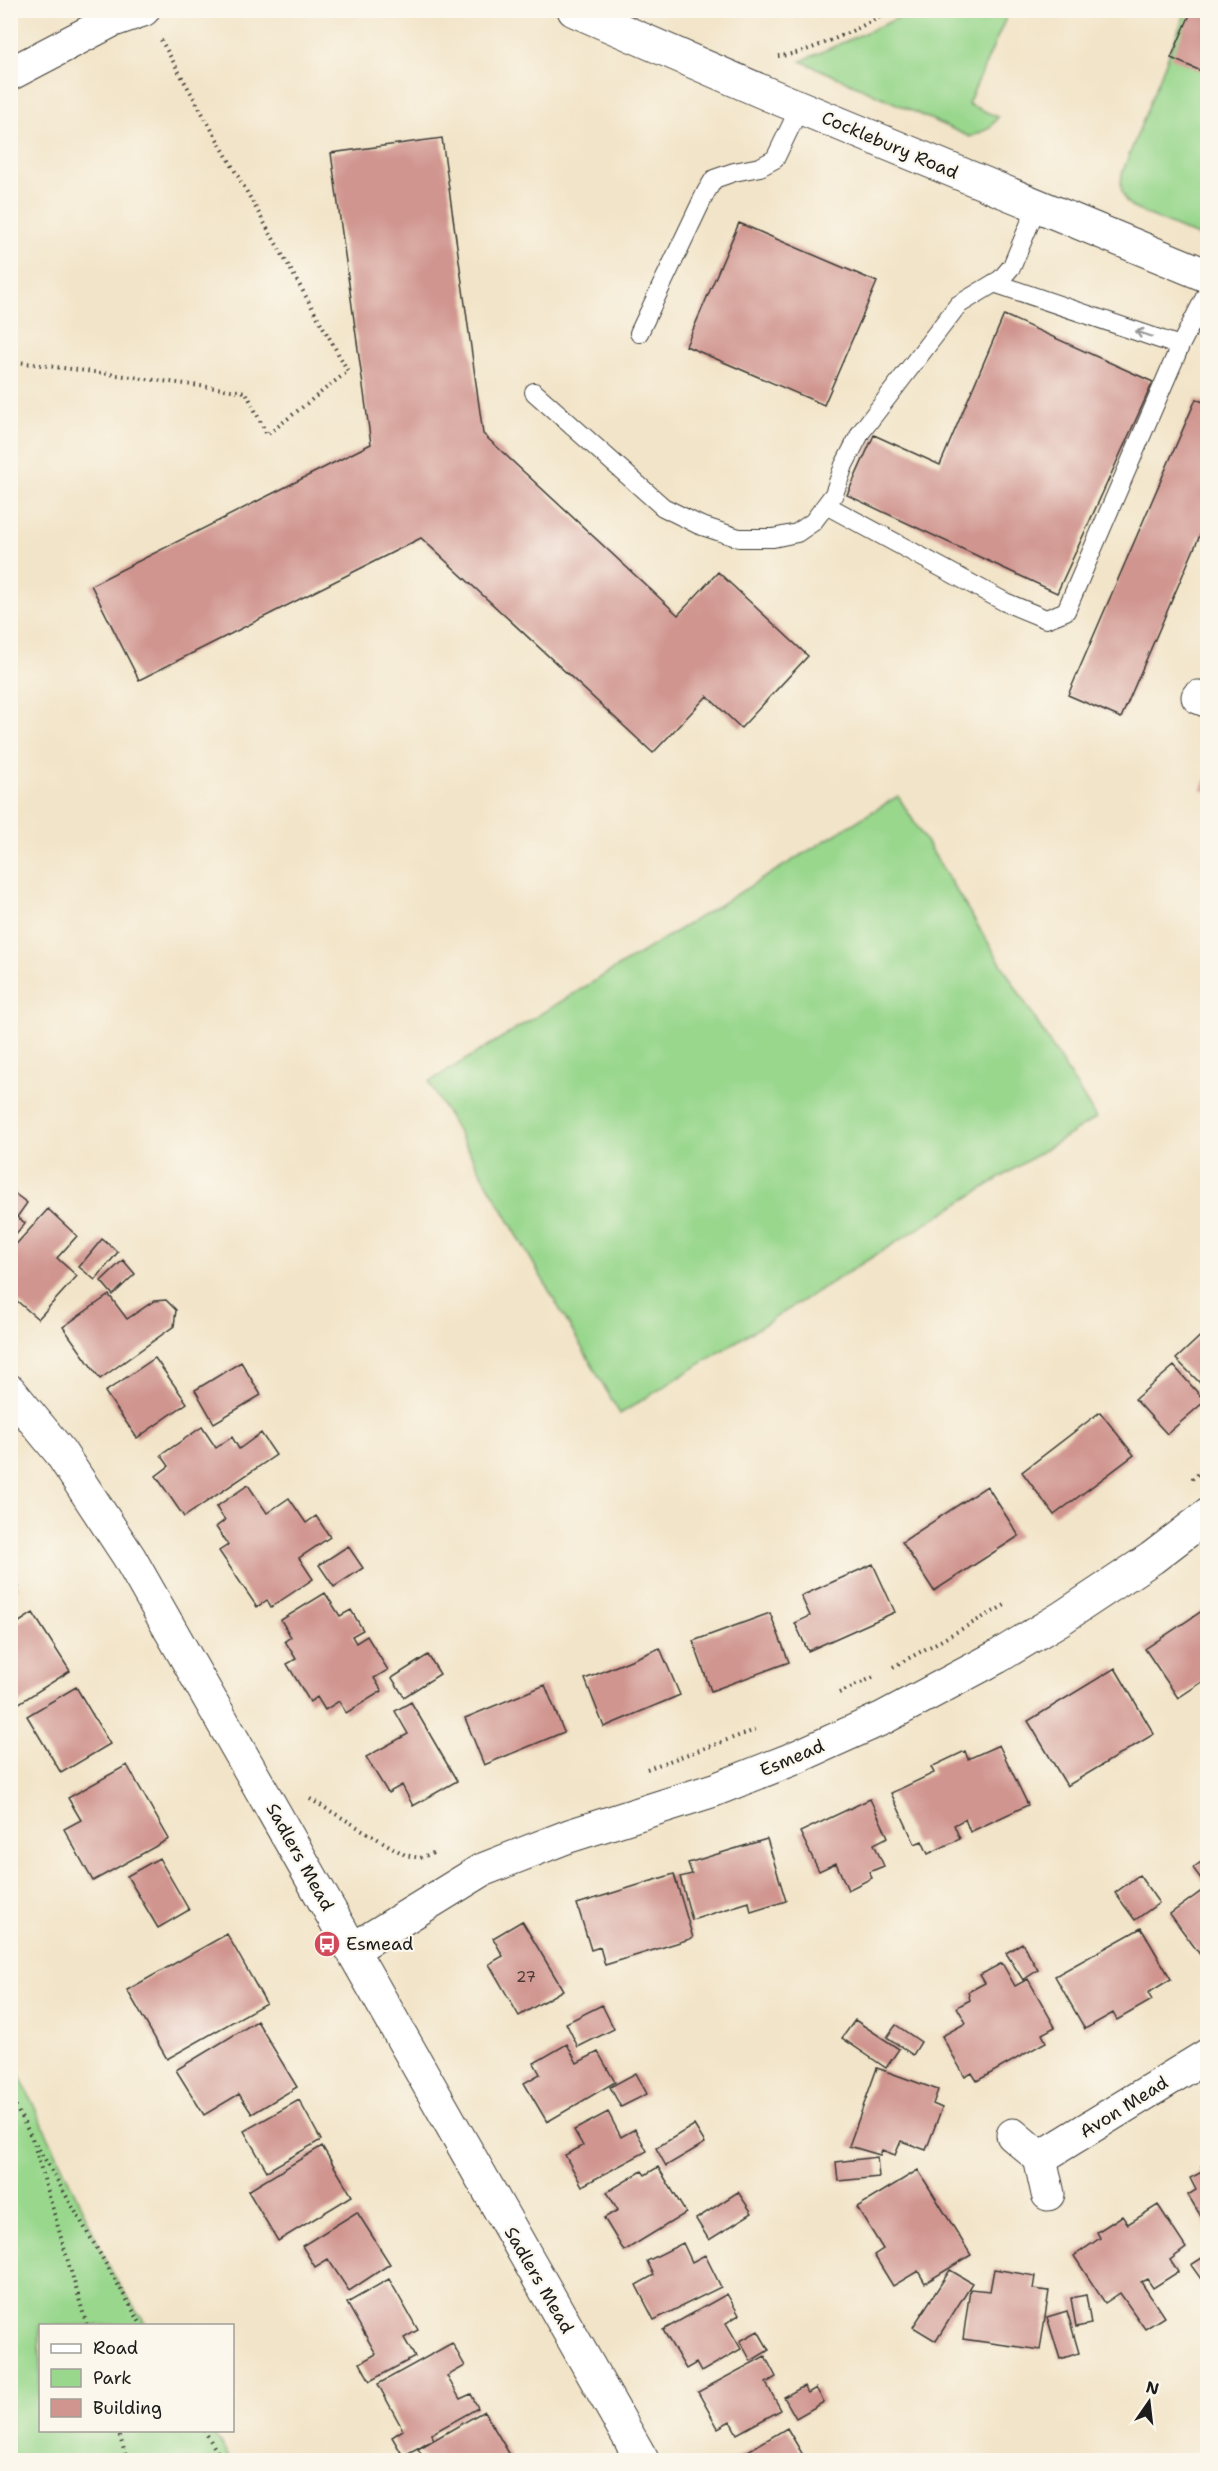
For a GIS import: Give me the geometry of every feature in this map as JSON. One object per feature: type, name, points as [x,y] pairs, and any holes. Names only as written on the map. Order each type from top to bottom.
[{"type":"street","name":"Cocklebury Road","points":[[574,10],[800,107],[1208,276]]},
{"type":"street","points":[[10,74],[111,21],[149,21]]},
{"type":"street","name":"Sadlers Mead","points":[[10,1391],[67,1461],[129,1557],[642,2460]]},
{"type":"street","name":"Esmead","points":[[352,1950],[482,1870],[569,1836],[714,1790],[790,1760],[883,1718],[987,1662],[1060,1619],[1142,1564],[1208,1515]]},
{"type":"street","name":"Avon Mead","points":[[1040,2158],[1208,2055]]},
{"type":"street","points":[[1013,2135],[1040,2158],[1048,2194]]},
{"type":"lane","points":[[639,333],[714,179],[760,167],[775,159],[800,107]]},
{"type":"lane","points":[[534,392],[663,507],[699,525],[739,538],[773,538],[797,532],[813,522],[834,494],[844,465],[861,432],[958,305],[1001,279],[1012,266],[1037,206]]},
{"type":"lane","points":[[994,283],[1180,346]]},
{"type":"lane","points":[[826,505],[1005,602],[1046,619],[1066,611],[1180,346],[1208,291]]},
{"type":"path","points":[[770,56],[797,53],[894,10]]},
{"type":"path","points":[[10,361],[246,392],[267,435],[348,371],[149,21]]},
{"type":"path","points":[[1191,1480],[1208,1466]]},
{"type":"path","points":[[887,1670],[1008,1603]]},
{"type":"path","points":[[838,1694],[877,1676]]},
{"type":"path","points":[[640,1771],[758,1729]]},
{"type":"path","points":[[304,1795],[405,1855],[420,1858],[441,1849]]},
{"type":"path","points":[[10,2096],[32,2139],[141,2324]]},
{"type":"path","points":[[32,2139],[87,2324]]},
{"type":"path","points":[[119,2432],[127,2460]]},
{"type":"path","points":[[205,2432],[222,2460]]},
{"type":"green space","points":[[914,11],[1009,11],[968,104],[998,117],[990,128],[970,137],[801,61]]},
{"type":"green space","points":[[1186,11],[1207,11],[1207,240],[1135,209],[1124,197],[1121,187],[1123,171]]},
{"type":"green space","points":[[898,796],[1096,1118],[620,1414],[429,1082]]},
{"type":"green space","points":[[11,2057],[113,2274],[145,2324],[39,2324],[39,2432],[213,2432],[231,2460],[11,2460]]},
{"type":"building","points":[[1192,10],[1208,10],[1208,74],[1171,58]]},
{"type":"building","points":[[442,138],[483,434],[678,615],[718,572],[808,656],[741,728],[707,696],[653,753],[421,538],[139,680],[91,585],[371,444],[331,153]]},
{"type":"building","points":[[739,223],[877,282],[824,405],[686,346]]},
{"type":"building","points":[[1004,315],[1153,382],[1057,593],[847,495],[874,435],[940,465]]},
{"type":"building","points":[[1196,399],[1208,404],[1208,539],[1200,535],[1121,718],[1068,695]]},
{"type":"building","points":[[1208,775],[1208,792],[1201,790]]},
{"type":"building","points":[[10,1190],[27,1203],[17,1217],[25,1223],[10,1241]]},
{"type":"building","points":[[48,1209],[77,1236],[57,1258],[77,1276],[38,1319],[10,1295],[10,1251]]},
{"type":"building","points":[[102,1239],[118,1252],[95,1280],[79,1267]]},
{"type":"building","points":[[123,1260],[135,1274],[113,1295],[101,1281]]},
{"type":"building","points":[[109,1295],[127,1319],[154,1301],[166,1300],[176,1310],[174,1326],[100,1379],[63,1327]]},
{"type":"building","points":[[1208,1329],[1208,1391],[1176,1359]]},
{"type":"building","points":[[155,1358],[187,1403],[137,1438],[105,1392]]},
{"type":"building","points":[[241,1362],[261,1395],[214,1423],[195,1390]]},
{"type":"building","points":[[1174,1366],[1205,1401],[1167,1434],[1135,1399]]},
{"type":"building","points":[[1100,1412],[1134,1455],[1054,1515],[1022,1472]]},
{"type":"building","points":[[202,1427],[216,1448],[232,1437],[239,1449],[261,1433],[276,1455],[184,1517],[156,1476],[169,1466],[161,1455]]},
{"type":"building","points":[[248,1485],[267,1513],[289,1498],[306,1523],[316,1516],[330,1537],[299,1558],[313,1579],[271,1607],[267,1600],[257,1607],[219,1551],[228,1545],[216,1527],[225,1520],[216,1507]]},
{"type":"building","points":[[987,1486],[1019,1536],[934,1591],[902,1542]]},
{"type":"building","points":[[348,1546],[363,1568],[334,1587],[319,1565]]},
{"type":"building","points":[[873,1564],[895,1612],[808,1651],[795,1623],[810,1616],[801,1596]]},
{"type":"building","points":[[10,1577],[19,1587],[10,1594]]},
{"type":"building","points":[[325,1593],[340,1616],[351,1610],[363,1630],[352,1636],[356,1643],[367,1636],[388,1670],[374,1678],[382,1691],[346,1713],[339,1701],[325,1710],[317,1697],[310,1702],[287,1664],[296,1659],[285,1641],[291,1637],[281,1620]]},
{"type":"building","points":[[1208,1607],[1208,1678],[1178,1698],[1145,1649]]},
{"type":"building","points":[[33,1613],[70,1671],[10,1709],[10,1628]]},
{"type":"building","points":[[770,1613],[789,1662],[711,1691],[693,1641]]},
{"type":"building","points":[[660,1648],[680,1695],[604,1727],[585,1679]]},
{"type":"building","points":[[428,1655],[440,1674],[404,1697],[392,1678]]},
{"type":"building","points":[[1115,1668],[1154,1734],[1067,1786],[1028,1721]]},
{"type":"building","points":[[545,1685],[564,1732],[484,1765],[465,1718]]},
{"type":"building","points":[[76,1687],[110,1744],[61,1773],[27,1716]]},
{"type":"building","points":[[411,1702],[457,1781],[413,1806],[402,1785],[388,1793],[366,1757],[408,1734],[395,1711]]},
{"type":"building","points":[[999,1745],[1028,1805],[970,1832],[965,1819],[954,1825],[960,1839],[928,1854],[922,1841],[915,1844],[891,1793],[934,1773],[931,1767],[965,1751],[968,1759]]},
{"type":"building","points":[[127,1765],[169,1839],[93,1881],[64,1829],[81,1820],[68,1798]]},
{"type":"building","points":[[870,1799],[888,1837],[874,1844],[884,1866],[869,1872],[872,1878],[848,1890],[836,1863],[819,1871],[800,1832]]},
{"type":"building","points":[[767,1839],[786,1901],[751,1912],[749,1902],[692,1920],[680,1877],[692,1874],[688,1863]]},
{"type":"building","points":[[1208,1857],[1208,1958],[1204,1960],[1170,1914],[1207,1887],[1193,1868]]},
{"type":"building","points":[[159,1858],[189,1910],[158,1928],[127,1876]]},
{"type":"building","points":[[674,1874],[693,1938],[605,1965],[600,1947],[591,1950],[577,1904]]},
{"type":"building","points":[[1139,1875],[1159,1903],[1135,1920],[1115,1893]]},
{"type":"building","points":[[522,1921],[563,1990],[519,2016],[489,1964],[503,1956],[493,1938]]},
{"type":"building","points":[[1141,1928],[1171,1979],[1148,1993],[1152,2000],[1117,2020],[1113,2013],[1085,2029],[1055,1976]]},
{"type":"building","points":[[227,1934],[266,2003],[167,2059],[127,1990]]},
{"type":"building","points":[[1022,1943],[1038,1970],[1023,1980],[1006,1953]]},
{"type":"building","points":[[1002,1963],[1015,1986],[1028,1979],[1055,2027],[1042,2034],[1046,2042],[977,2081],[972,2073],[965,2077],[942,2036],[966,2023],[957,2007],[970,2000],[968,1992],[985,1983],[980,1975]]},
{"type":"building","points":[[602,2005],[614,2029],[578,2047],[566,2023]]},
{"type":"building","points":[[855,2020],[899,2049],[886,2068],[842,2038]]},
{"type":"building","points":[[257,2021],[297,2087],[252,2114],[239,2094],[204,2115],[176,2070]]},
{"type":"building","points":[[896,2025],[921,2042],[913,2055],[887,2037]]},
{"type":"building","points":[[567,2044],[577,2063],[598,2052],[615,2082],[547,2122],[524,2083],[540,2074],[534,2063]]},
{"type":"building","points":[[877,2068],[938,2090],[933,2104],[942,2108],[926,2150],[901,2141],[895,2155],[882,2150],[880,2155],[849,2146]]},
{"type":"building","points":[[636,2073],[647,2094],[621,2107],[610,2087]]},
{"type":"building","points":[[299,2100],[321,2140],[267,2171],[244,2131]]},
{"type":"building","points":[[608,2112],[621,2137],[635,2129],[647,2151],[582,2186],[565,2155],[583,2146],[574,2130]]},
{"type":"building","points":[[694,2125],[705,2143],[666,2166],[656,2148]]},
{"type":"building","points":[[322,2146],[352,2196],[278,2241],[248,2191]]},
{"type":"building","points":[[877,2157],[879,2177],[838,2181],[836,2162]]},
{"type":"building","points":[[1208,2162],[1208,2228],[1188,2195],[1196,2190],[1190,2178],[1204,2171],[1201,2166]]},
{"type":"building","points":[[658,2167],[686,2213],[624,2251],[604,2218],[618,2210],[607,2192],[642,2171],[645,2175]]},
{"type":"building","points":[[918,2170],[971,2255],[925,2283],[918,2271],[893,2286],[874,2255],[883,2249],[857,2207]]},
{"type":"building","points":[[738,2192],[752,2213],[709,2240],[696,2219]]},
{"type":"building","points":[[1158,2205],[1186,2248],[1170,2260],[1178,2272],[1153,2288],[1147,2279],[1141,2282],[1164,2317],[1145,2329],[1120,2293],[1105,2303],[1074,2256],[1100,2238],[1097,2232],[1122,2216],[1128,2224]]},
{"type":"building","points":[[357,2212],[390,2264],[349,2291],[328,2259],[315,2267],[302,2246]]},
{"type":"building","points":[[683,2243],[692,2262],[705,2255],[721,2287],[654,2320],[636,2285],[654,2275],[647,2261]]},
{"type":"building","points":[[1205,2256],[1208,2260],[1208,2289],[1191,2265]]},
{"type":"building","points":[[994,2269],[1035,2276],[1033,2289],[1049,2291],[1040,2350],[963,2339],[970,2289],[990,2291]]},
{"type":"building","points":[[950,2270],[972,2283],[936,2341],[913,2327]]},
{"type":"building","points":[[389,2279],[418,2330],[404,2338],[415,2357],[370,2381],[360,2363],[376,2354],[347,2303]]},
{"type":"building","points":[[727,2294],[739,2315],[726,2323],[741,2349],[701,2372],[696,2363],[686,2369],[663,2330]]},
{"type":"building","points":[[1086,2295],[1091,2324],[1076,2327],[1071,2298]]},
{"type":"building","points":[[1067,2311],[1079,2353],[1060,2359],[1047,2317]]},
{"type":"building","points":[[758,2331],[769,2350],[751,2361],[740,2341]]},
{"type":"building","points":[[452,2343],[465,2366],[447,2376],[460,2399],[471,2394],[478,2408],[431,2434],[434,2439],[403,2456],[392,2437],[403,2430],[378,2384]]},
{"type":"building","points":[[765,2356],[776,2377],[766,2383],[781,2410],[737,2434],[730,2421],[718,2428],[698,2392]]},
{"type":"building","points":[[804,2386],[808,2393],[816,2388],[824,2402],[796,2418],[784,2397]]},
{"type":"building","points":[[484,2411],[513,2460],[425,2460],[418,2449]]},
{"type":"building","points":[[787,2428],[806,2460],[733,2460]]},
{"type":"place","name":"Esmead","points":[[327,1944]]}]
